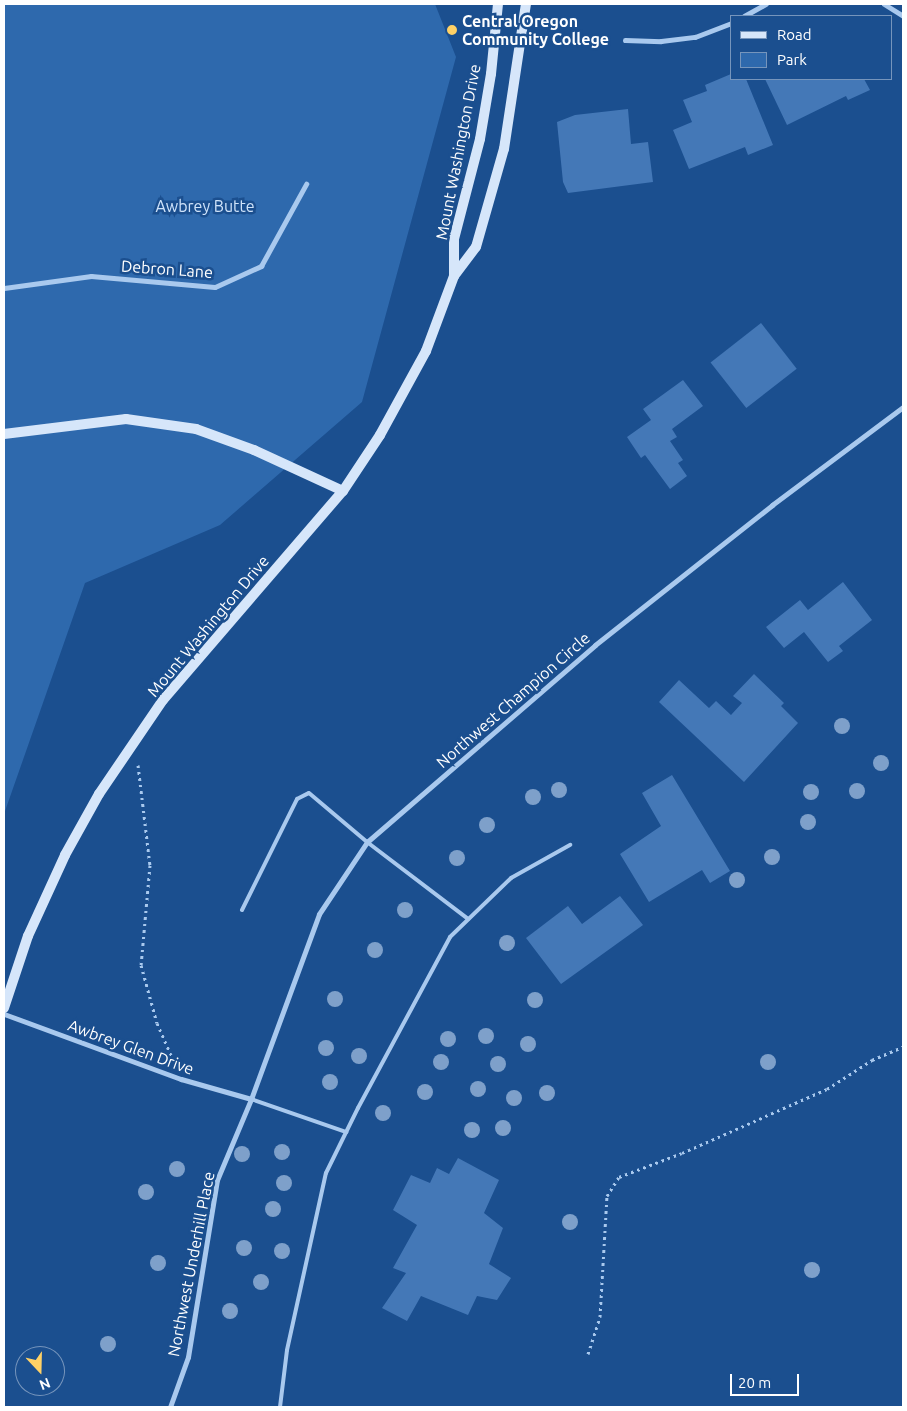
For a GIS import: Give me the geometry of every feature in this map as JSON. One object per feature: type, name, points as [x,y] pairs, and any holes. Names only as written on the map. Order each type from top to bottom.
[{"type":"main road","name":"Mount Washington Drive","points":[[454,276],[454,239],[480,140],[491,74],[498,4]]},
{"type":"main road","name":"Mount Washington Drive","points":[[4,1008],[28,936],[65,855],[135,740],[163,700],[343,491],[380,435],[426,351],[454,276],[476,247],[504,149],[526,4]]},
{"type":"main road","points":[[4,434],[126,419],[196,429],[254,450],[343,491]]},
{"type":"street","points":[[746,15],[766,4]]},
{"type":"street","points":[[884,4],[903,16]]},
{"type":"street","points":[[625,40],[661,41],[695,36],[730,23]]},
{"type":"street","name":"Debron Lane","points":[[4,288],[91,276],[215,287],[260,266],[306,184]]},
{"type":"street","name":"Northwest Champion Circle","points":[[251,1099],[320,914],[367,842],[596,645],[772,505],[903,407]]},
{"type":"street","name":"Awbrey Glen Drive","points":[[4,1014],[181,1079],[251,1099]]},
{"type":"street","name":"Northwest Underhill Place","points":[[170,1407],[188,1357],[217,1180],[251,1099]]},
{"type":"lane","points":[[242,910],[297,799],[309,793],[367,842],[468,919]]},
{"type":"lane","points":[[280,1407],[287,1350],[326,1174],[346,1132],[450,937],[511,878],[570,845]]},
{"type":"lane","points":[[251,1099],[346,1132]]},
{"type":"path","points":[[135,740],[150,865],[141,965],[157,1023],[181,1079]]},
{"type":"path","points":[[588,1354],[600,1317],[607,1196],[619,1177],[682,1153],[827,1089],[872,1060],[903,1047]]},
{"type":"green space","name":"Awbrey Butte","points":[[4,4],[435,4],[456,57],[362,402],[220,525],[85,583],[4,814]]},
{"type":"building","points":[[730,74],[730,80],[746,80],[773,145],[748,155],[745,147],[689,169],[673,130],[692,122],[683,100],[707,91],[705,85]]},
{"type":"building","points":[[765,80],[865,80],[870,90],[848,100],[846,96],[787,125]]},
{"type":"building","points":[[628,109],[631,144],[648,142],[653,182],[568,193],[563,182],[557,122],[575,115]]},
{"type":"building","points":[[761,323],[797,369],[746,408],[711,362]]},
{"type":"building","points":[[683,380],[703,406],[672,429],[677,437],[670,441],[683,460],[678,463],[687,476],[670,489],[645,455],[641,458],[627,437],[651,420],[643,409]]},
{"type":"building","points":[[843,582],[872,620],[839,646],[843,651],[828,662],[804,632],[784,648],[766,627],[800,600],[808,610]]},
{"type":"building","points":[[754,674],[784,703],[781,706],[798,723],[744,782],[659,702],[679,680],[709,708],[716,701],[731,715],[742,703],[733,696]]},
{"type":"building","points":[[672,775],[730,871],[710,883],[702,870],[649,902],[620,854],[661,826],[642,793]]},
{"type":"building","points":[[620,896],[643,925],[561,984],[526,938],[568,906],[582,924]]},
{"type":"building","points":[[458,1158],[499,1180],[484,1213],[503,1228],[489,1264],[511,1278],[497,1300],[477,1296],[468,1315],[421,1296],[407,1321],[382,1308],[406,1273],[393,1268],[417,1225],[393,1210],[411,1175],[430,1183],[437,1168],[449,1174]]},
{"type":"place","name":"Central Oregon Community College","points":[[452,30]]}]
